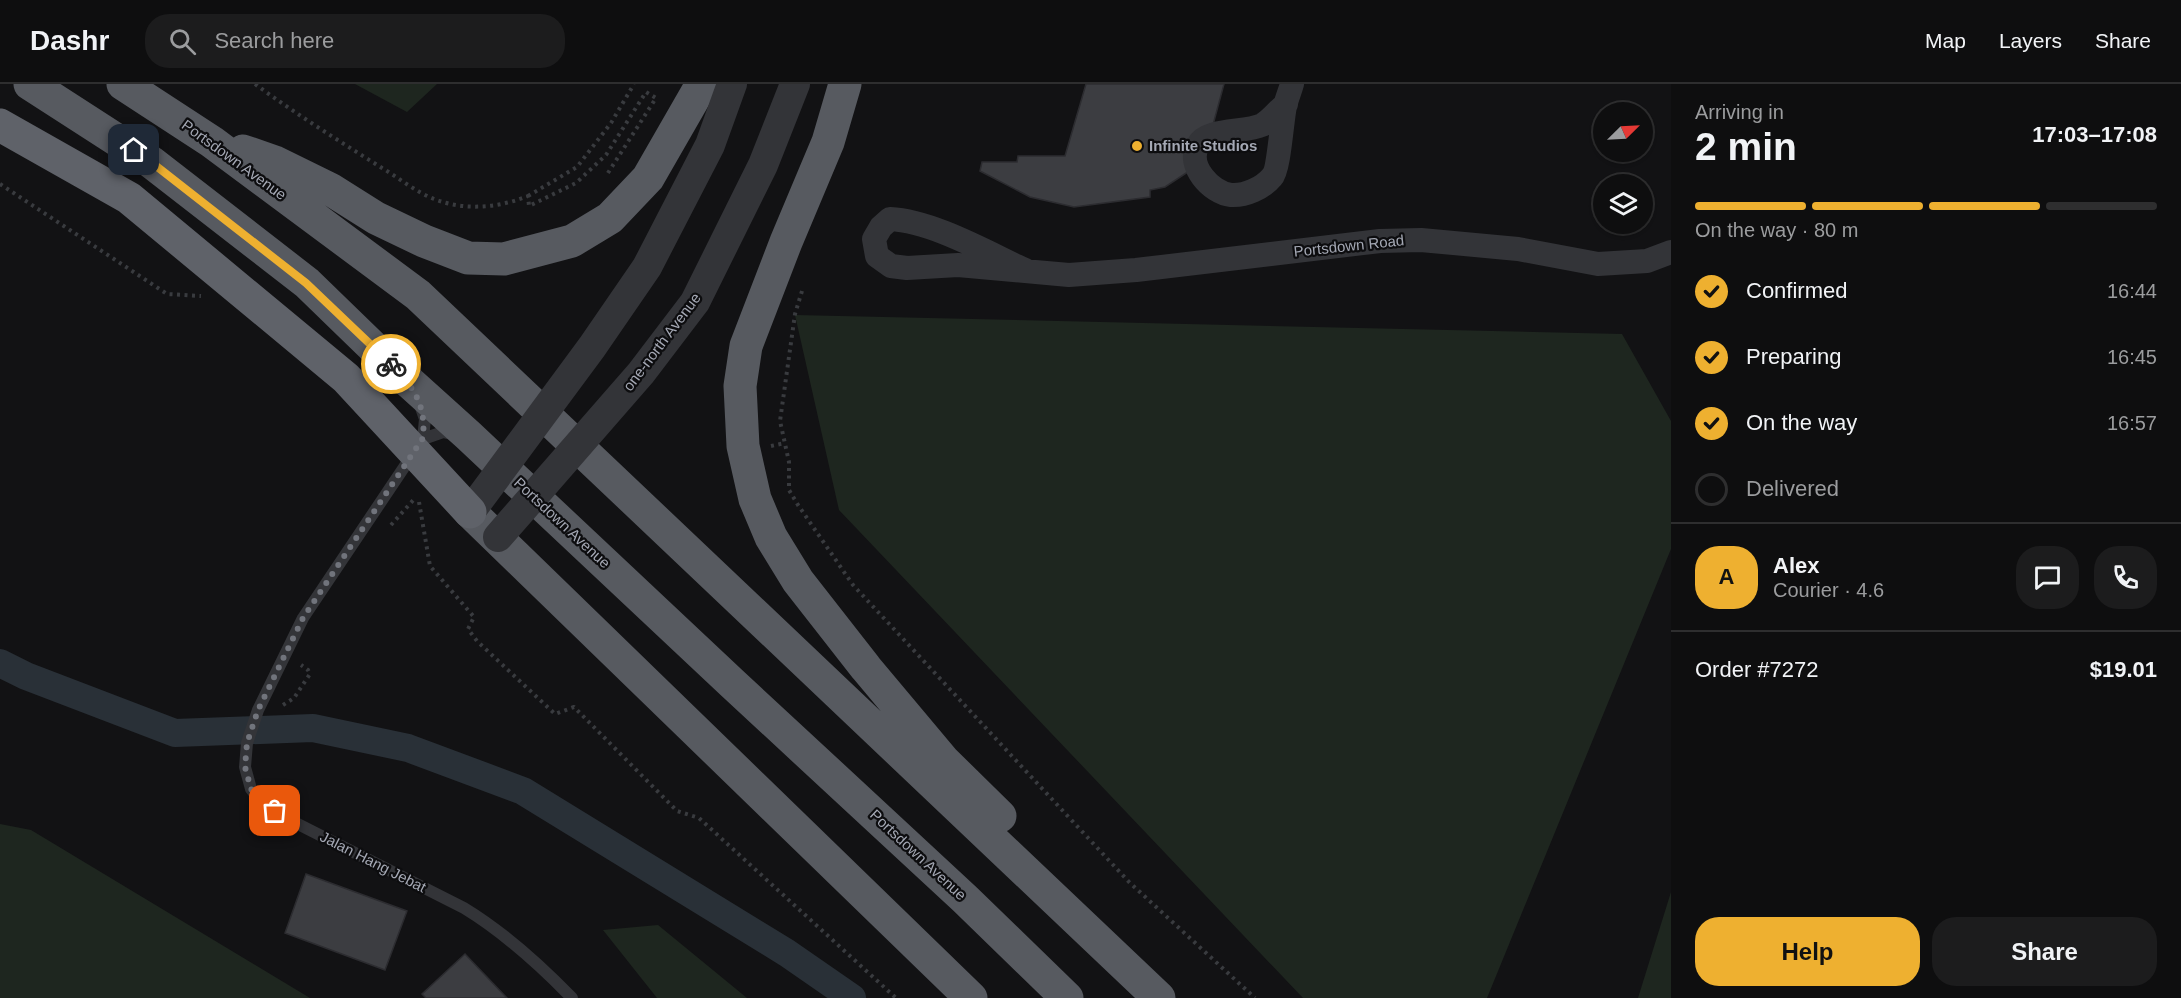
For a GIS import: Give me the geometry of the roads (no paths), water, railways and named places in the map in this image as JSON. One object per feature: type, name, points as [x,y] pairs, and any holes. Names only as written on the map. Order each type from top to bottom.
[{"type":"highway","name":"Portsdown Avenue","points":[[30,84],[151,162],[306,283],[408,381],[965,899],[1067,998]]},
{"type":"highway","name":"Portsdown Avenue","points":[[123,84],[212,142],[418,295],[1159,998]]},
{"type":"highway","points":[[212,142],[274,162],[330,189],[376,218],[424,241],[468,258],[504,259],[572,241],[610,218],[648,178],[702,84]]},
{"type":"highway","points":[[845,84],[828,142],[746,346],[740,386],[743,446],[755,499],[771,537],[810,598],[944,761],[1184,998]]},
{"type":"highway","points":[[0,125],[129,198],[346,378],[470,512],[965,993]]},
{"type":"street","points":[[470,512],[647,267],[710,145],[732,84]]},
{"type":"street","name":"one-north Avenue","points":[[498,537],[640,373],[695,302],[763,165],[795,84]]},
{"type":"street","name":"Portsdown Road","points":[[1025,270],[922,224],[904,220],[890,219],[881,227],[874,239],[877,256],[891,267],[958,265],[1069,275],[1136,270],[1380,242],[1421,240],[1518,249],[1598,264],[1647,261],[1671,252]]},
{"type":"lane","points":[[408,381],[420,402],[424,419],[423,438],[443,432],[478,444]]},
{"type":"lane","name":"Jalan Hang Jebat","points":[[423,438],[303,618],[255,718],[247,743],[245,767],[251,789],[263,804],[286,818],[464,908],[489,924],[540,965],[572,998]]},
{"type":"waterway","points":[[0,663],[26,676],[175,733],[313,728],[408,748],[523,791],[787,953],[852,998]]},
{"type":"place","name":"Infinite Studios","points":[[1137,146]]}]
